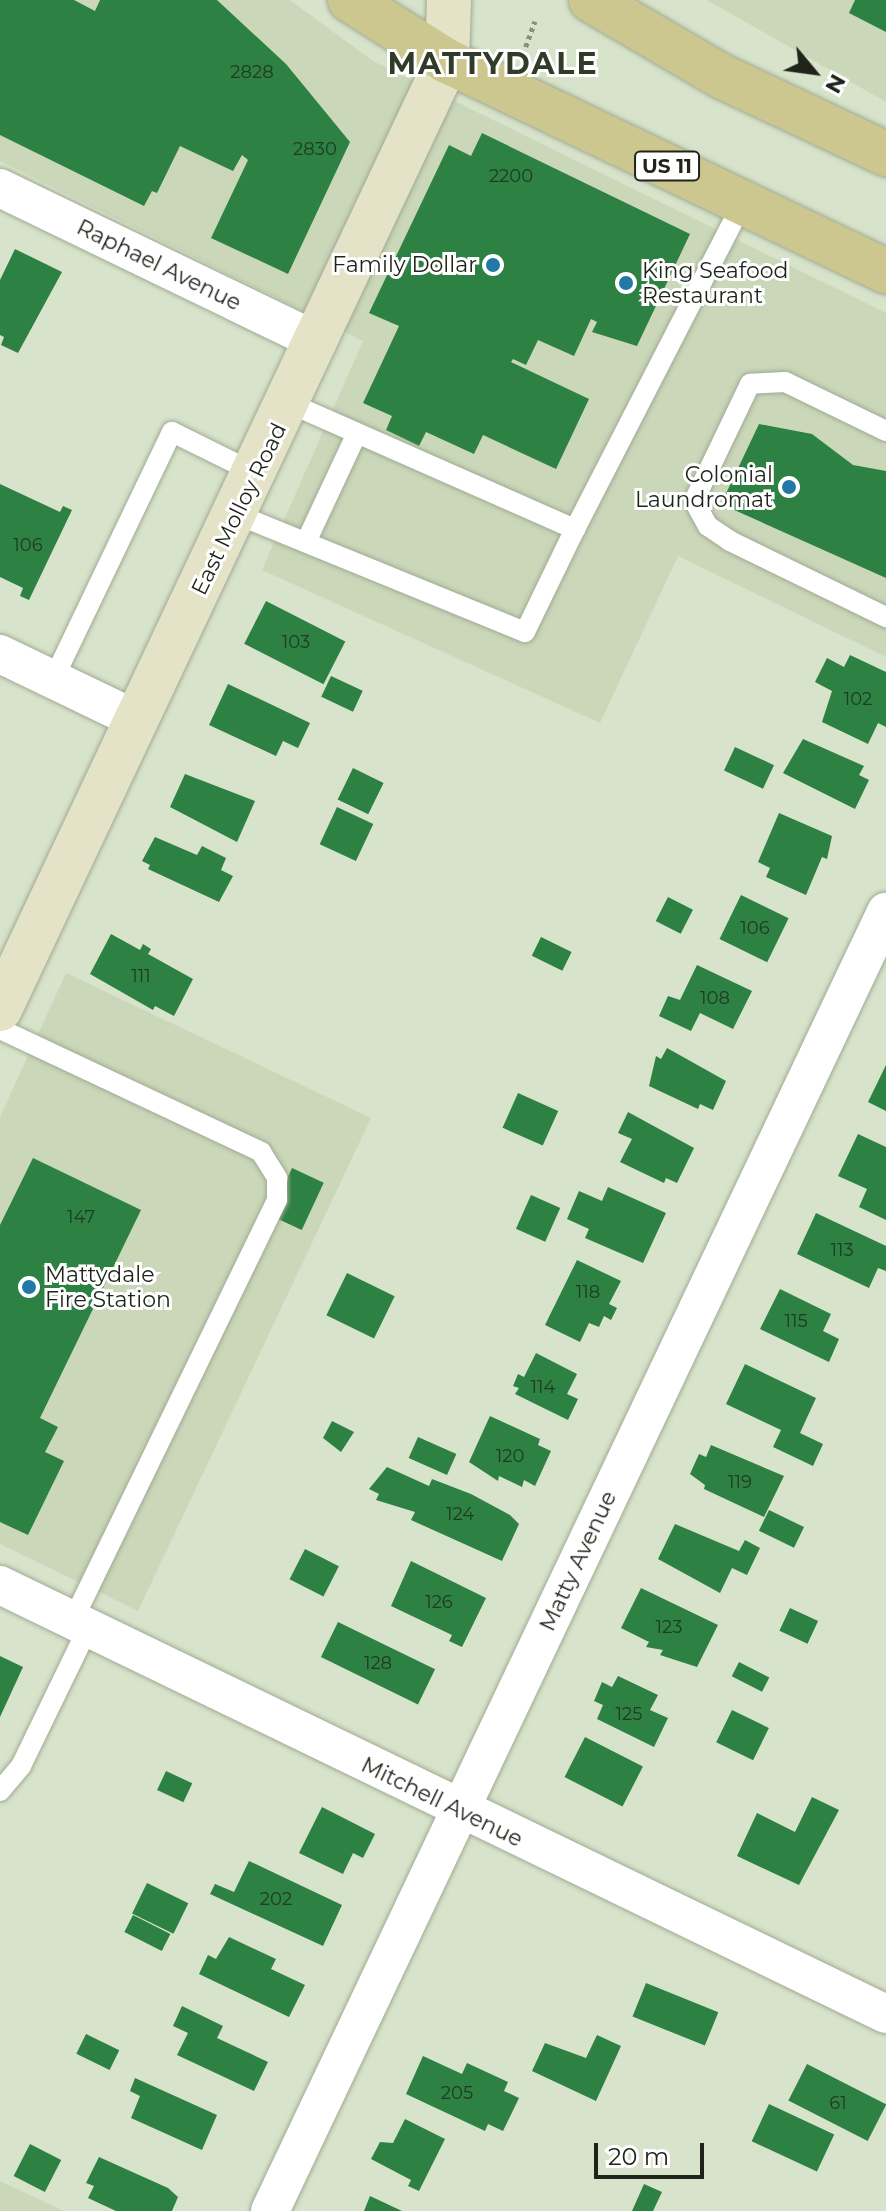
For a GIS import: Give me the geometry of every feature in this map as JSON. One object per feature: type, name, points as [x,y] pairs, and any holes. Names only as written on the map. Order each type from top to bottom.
[{"type":"main road","name":"US 11","points":[[350,0],[447,61],[886,271]]},
{"type":"main road","points":[[591,0],[721,76],[886,154]]},
{"type":"street","name":"East Molloy Road","points":[[0,1009],[318,342],[447,61],[449,0]]},
{"type":"street","name":"Raphael Avenue","points":[[0,188],[318,342]]},
{"type":"street","points":[[0,654],[137,720]]},
{"type":"street","name":"Matty Avenue","points":[[270,2211],[886,912]]},
{"type":"street","name":"Mitchell Avenue","points":[[0,1585],[460,1811],[886,2014]]},
{"type":"lane","points":[[236,514],[525,632],[743,202]]},
{"type":"lane","points":[[886,431],[785,382],[750,384],[694,501],[708,526],[730,541],[886,617]]},
{"type":"lane","points":[[289,403],[575,529]]},
{"type":"lane","points":[[53,680],[172,432],[255,473]]},
{"type":"lane","points":[[306,542],[357,433]]},
{"type":"lane","points":[[0,1029],[261,1152],[277,1178],[277,1200],[80,1625],[21,1766],[0,1791]]},
{"type":"path","points":[[520,60],[535,21]]},
{"type":"shaded area","points":[[0,0],[290,0],[373,61],[886,313],[886,657],[678,556],[600,723],[262,570],[363,341],[0,161]]},
{"type":"shaded area","points":[[707,0],[886,0],[886,102]]},
{"type":"shaded area","points":[[66,973],[371,1118],[138,1611],[0,1544],[0,1117]]},
{"type":"shaded area","points":[[0,2181],[64,2211],[0,2211]]},
{"type":"building","points":[[0,0],[74,0],[95,11],[100,0],[217,0],[286,64],[350,142],[288,274],[211,238],[248,160],[242,155],[233,171],[180,146],[157,193],[152,191],[144,206],[0,135]]},
{"type":"building","points":[[855,0],[886,0],[886,32],[849,13]]},
{"type":"building","points":[[482,133],[690,234],[637,346],[592,332],[597,322],[591,319],[574,356],[538,340],[526,365],[513,359],[511,362],[589,399],[556,469],[483,435],[474,454],[426,432],[419,446],[386,430],[392,416],[363,403],[399,326],[369,313],[449,145],[471,156]]},
{"type":"building","points":[[15,249],[62,272],[18,353],[1,345],[4,337],[0,335],[0,280]]},
{"type":"building","points":[[759,424],[812,434],[853,465],[886,471],[886,578],[721,504]]},
{"type":"building","points":[[0,484],[60,512],[63,506],[72,510],[29,600],[20,596],[23,588],[0,577]]},
{"type":"building","points":[[266,601],[345,641],[324,684],[244,644]]},
{"type":"building","points":[[850,655],[886,672],[886,727],[878,723],[868,744],[822,722],[832,691],[815,682],[827,658],[844,667]]},
{"type":"building","points":[[331,676],[363,691],[353,712],[321,697]]},
{"type":"building","points":[[228,684],[310,723],[298,748],[283,741],[276,756],[209,725]]},
{"type":"building","points":[[803,739],[864,766],[859,775],[869,780],[855,809],[783,773]]},
{"type":"building","points":[[735,747],[774,765],[763,789],[724,771]]},
{"type":"building","points":[[353,768],[384,783],[368,814],[338,799]]},
{"type":"building","points":[[185,774],[255,801],[237,842],[170,807]]},
{"type":"building","points":[[337,807],[373,824],[356,861],[320,844]]},
{"type":"building","points":[[779,813],[832,836],[827,859],[822,857],[806,895],[766,877],[770,868],[758,862]]},
{"type":"building","points":[[155,837],[197,855],[202,846],[226,858],[221,870],[233,876],[219,902],[148,869],[150,865],[142,861]]},
{"type":"building","points":[[741,895],[789,918],[767,962],[720,939]]},
{"type":"building","points":[[668,897],[693,910],[681,934],[656,921]]},
{"type":"building","points":[[111,934],[140,950],[143,944],[151,949],[148,954],[193,979],[174,1016],[155,1006],[153,1010],[90,974]]},
{"type":"building","points":[[541,937],[572,952],[562,971],[532,956]]},
{"type":"building","points":[[697,965],[752,991],[733,1029],[700,1013],[691,1031],[659,1016],[668,996],[680,1000]]},
{"type":"building","points":[[667,1048],[726,1081],[713,1110],[700,1104],[698,1109],[649,1086],[656,1056],[661,1059]]},
{"type":"building","points":[[886,1065],[886,1111],[868,1102]]},
{"type":"building","points":[[518,1093],[558,1111],[543,1146],[503,1128]]},
{"type":"building","points":[[628,1112],[694,1148],[677,1183],[666,1178],[664,1183],[620,1162],[632,1139],[618,1133]]},
{"type":"building","points":[[858,1134],[886,1147],[886,1220],[859,1207],[867,1189],[838,1176]]},
{"type":"building","points":[[33,1158],[141,1210],[40,1418],[58,1427],[45,1452],[64,1461],[28,1535],[0,1522],[0,1225]]},
{"type":"building","points":[[292,1168],[324,1183],[302,1230],[270,1215]]},
{"type":"building","points":[[608,1187],[666,1213],[643,1263],[585,1238],[589,1229],[567,1219],[579,1191],[602,1201]]},
{"type":"building","points":[[531,1195],[560,1208],[545,1242],[516,1229]]},
{"type":"building","points":[[816,1213],[886,1246],[886,1271],[878,1268],[869,1288],[797,1254]]},
{"type":"building","points":[[577,1260],[621,1281],[609,1304],[617,1308],[611,1320],[604,1316],[599,1327],[589,1323],[580,1342],[545,1325]]},
{"type":"building","points":[[347,1273],[395,1296],[374,1338],[326,1315]]},
{"type":"building","points":[[780,1289],[831,1314],[823,1331],[839,1339],[829,1362],[760,1329]]},
{"type":"building","points":[[536,1353],[577,1374],[567,1394],[578,1399],[568,1420],[515,1394],[519,1388],[513,1386],[518,1374],[524,1377]]},
{"type":"building","points":[[745,1364],[816,1398],[800,1433],[823,1444],[813,1466],[773,1447],[781,1430],[726,1404]]},
{"type":"building","points":[[490,1416],[540,1439],[538,1445],[551,1451],[535,1486],[524,1480],[522,1487],[499,1476],[498,1481],[469,1462]]},
{"type":"building","points":[[332,1421],[354,1432],[341,1452],[323,1438]]},
{"type":"building","points":[[418,1437],[456,1454],[447,1475],[409,1458]]},
{"type":"building","points":[[711,1445],[784,1476],[764,1517],[704,1489],[705,1485],[690,1474],[699,1454],[706,1457]]},
{"type":"building","points":[[387,1467],[429,1486],[432,1479],[471,1494],[510,1515],[519,1524],[502,1561],[411,1520],[415,1512],[376,1500],[379,1494],[369,1489]]},
{"type":"building","points":[[769,1510],[804,1527],[794,1548],[759,1531]]},
{"type":"building","points":[[675,1524],[739,1551],[745,1540],[760,1548],[747,1575],[732,1568],[720,1593],[658,1559]]},
{"type":"building","points":[[305,1549],[339,1566],[323,1597],[290,1579]]},
{"type":"building","points":[[411,1561],[486,1598],[462,1647],[449,1641],[452,1635],[391,1606]]},
{"type":"building","points":[[641,1588],[718,1625],[697,1667],[660,1655],[663,1650],[646,1647],[649,1642],[621,1628]]},
{"type":"building","points":[[790,1608],[818,1621],[808,1644],[779,1631]]},
{"type":"building","points":[[338,1622],[435,1669],[418,1704],[321,1657]]},
{"type":"building","points":[[0,1656],[23,1667],[0,1717]]},
{"type":"building","points":[[739,1662],[769,1677],[762,1692],[732,1676]]},
{"type":"building","points":[[618,1676],[658,1695],[650,1710],[668,1718],[654,1747],[597,1719],[603,1705],[594,1701],[602,1682],[612,1687]]},
{"type":"building","points":[[732,1710],[769,1728],[753,1760],[716,1742]]},
{"type":"building","points":[[585,1737],[643,1767],[622,1807],[565,1777]]},
{"type":"building","points":[[166,1771],[192,1783],[183,1802],[157,1790]]},
{"type":"building","points":[[812,1797],[839,1810],[799,1885],[737,1856],[757,1813],[795,1832]]},
{"type":"building","points":[[322,1807],[375,1834],[363,1858],[353,1853],[343,1874],[299,1853]]},
{"type":"building","points":[[249,1861],[342,1905],[323,1946],[210,1894],[215,1884],[234,1892]]},
{"type":"building","points":[[147,1883],[188,1903],[173,1934],[132,1914]]},
{"type":"building","points":[[133,1915],[170,1934],[162,1951],[124,1932]]},
{"type":"building","points":[[229,1937],[276,1959],[271,1969],[305,1985],[289,2017],[199,1974],[208,1955],[216,1959]]},
{"type":"building","points":[[646,1983],[718,2012],[705,2046],[633,2016]]},
{"type":"building","points":[[182,2006],[223,2026],[217,2038],[268,2062],[254,2091],[177,2055],[188,2033],[173,2026]]},
{"type":"building","points":[[86,2034],[119,2050],[110,2070],[76,2054]]},
{"type":"building","points":[[597,2035],[621,2046],[596,2101],[532,2071],[545,2043],[586,2058]]},
{"type":"building","points":[[423,2056],[462,2074],[467,2063],[508,2082],[504,2091],[519,2098],[503,2131],[488,2124],[485,2131],[406,2094]]},
{"type":"building","points":[[807,2064],[886,2104],[868,2141],[788,2101]]},
{"type":"building","points":[[135,2078],[217,2115],[202,2150],[131,2118],[140,2096],[130,2091]]},
{"type":"building","points":[[769,2104],[834,2134],[817,2172],[752,2141]]},
{"type":"building","points":[[405,2119],[445,2139],[419,2191],[408,2186],[411,2180],[371,2159],[380,2142],[393,2143]]},
{"type":"building","points":[[30,2144],[61,2160],[45,2192],[14,2176]]},
{"type":"building","points":[[99,2157],[168,2188],[178,2197],[172,2211],[116,2211],[88,2198],[94,2186],[86,2183]]},
{"type":"building","points":[[644,2184],[662,2192],[653,2211],[632,2211]]},
{"type":"building","points":[[370,2196],[402,2211],[364,2211]]},
{"type":"place","name":"Family Dollar","points":[[493,265]]},
{"type":"place","name":"King Seafood Restaurant","points":[[626,283]]},
{"type":"place","name":"Colonial Laundromat","points":[[789,487]]},
{"type":"place","name":"Mattydale Fire Station","points":[[29,1287]]},
{"type":"district","name":"MATTYDALE","points":[[493,64]]}]
